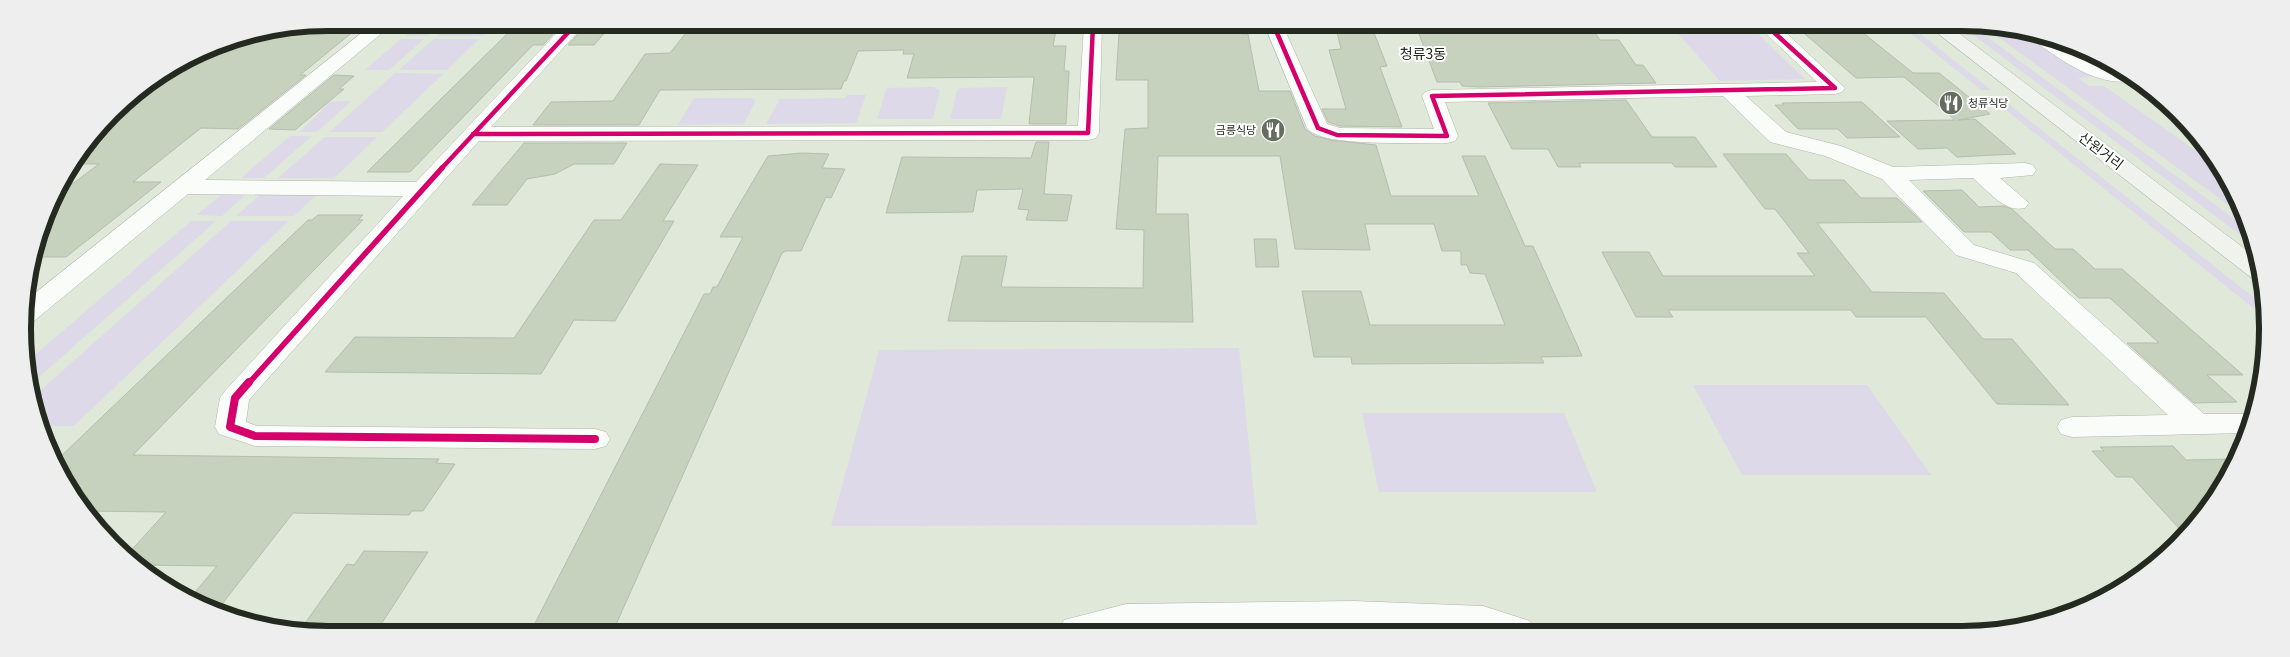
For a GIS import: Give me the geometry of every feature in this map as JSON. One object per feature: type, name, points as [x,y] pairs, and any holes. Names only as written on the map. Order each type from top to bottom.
[{"type":"main road","name":"산원거리","points":[[1944,31],[2252,266]]},
{"type":"street","points":[[32,308],[375,31]]},
{"type":"street","points":[[570,31],[422,189],[235,398],[230,427],[255,436],[595,439]]},
{"type":"street","points":[[473,134],[1088,133],[1093,31]]},
{"type":"street","points":[[1276,31],[1318,128],[1337,135],[1447,136],[1432,96],[1835,88],[1771,31]]},
{"type":"street","points":[[2055,46],[2091,70],[2119,77]]},
{"type":"street","points":[[1730,91],[1778,137],[1833,151],[1890,174],[2025,170]]},
{"type":"street","points":[[1979,172],[2017,203]]},
{"type":"street","points":[[1890,174],[1965,250],[2025,268],[2195,423]]},
{"type":"street","points":[[182,187],[422,189]]},
{"type":"street","points":[[2072,427],[2244,422]]},
{"type":"street","points":[[1093,626],[1126,618],[1354,615],[1483,620],[1502,626]]},
{"type":"shaded area","points":[[411,31],[434,31],[428,36],[405,36]]},
{"type":"shaded area","points":[[443,31],[488,31],[483,36],[437,36]]},
{"type":"shaded area","points":[[1676,31],[1755,31],[1805,79],[1720,81]]},
{"type":"shaded area","points":[[1908,31],[1917,31],[1991,90],[1981,90]]},
{"type":"shaded area","points":[[1968,31],[1980,32],[2239,222],[2245,238]]},
{"type":"shaded area","points":[[1993,33],[2041,42],[2092,77],[2078,78],[2089,86],[2104,86],[2203,156],[2219,180],[2233,208]]},
{"type":"shaded area","points":[[401,39],[424,39],[389,70],[365,70]]},
{"type":"shaded area","points":[[434,39],[479,39],[447,70],[399,70]]},
{"type":"shaded area","points":[[395,73],[443,74],[382,132],[330,132]]},
{"type":"shaded area","points":[[933,87],[940,90],[933,119],[877,119],[887,88]]},
{"type":"shaded area","points":[[1007,87],[1001,119],[950,119],[957,90],[960,88]]},
{"type":"shaded area","points":[[847,95],[866,95],[856,123],[766,124],[780,99],[845,98]]},
{"type":"shaded area","points":[[694,98],[752,98],[756,100],[744,124],[678,125]]},
{"type":"shaded area","points":[[1991,98],[2001,98],[2257,300],[2258,312]]},
{"type":"shaded area","points":[[351,101],[317,132],[300,132],[330,102]]},
{"type":"shaded area","points":[[290,136],[312,136],[264,178],[241,178]]},
{"type":"shaded area","points":[[325,137],[377,137],[334,178],[278,178]]},
{"type":"shaded area","points":[[222,194],[246,194],[222,216],[197,215]]},
{"type":"shaded area","points":[[261,194],[317,194],[294,216],[236,216]]},
{"type":"shaded area","points":[[191,221],[216,221],[36,380],[33,357]]},
{"type":"shaded area","points":[[231,221],[289,221],[74,426],[48,426],[38,392]]},
{"type":"shaded area","points":[[1239,348],[1257,525],[831,526],[879,350]]},
{"type":"shaded area","points":[[1693,385],[1867,385],[1931,475],[1742,475]]},
{"type":"shaded area","points":[[1362,413],[1564,413],[1597,492],[1379,492]]},
{"type":"building","points":[[354,31],[300,75],[306,75],[238,129],[201,128],[133,182],[161,182],[66,257],[40,257],[47,233],[67,188],[99,164],[80,164],[118,118],[163,81],[197,62],[233,47],[271,37],[309,32]]},
{"type":"building","points":[[510,31],[556,31],[543,45],[533,45],[410,172],[367,172]]},
{"type":"building","points":[[581,31],[606,31],[594,45],[568,45]]},
{"type":"building","points":[[687,31],[1056,31],[1053,46],[1066,46],[1064,71],[1069,71],[1066,124],[1029,124],[1034,77],[907,78],[914,54],[903,54],[904,50],[858,51],[841,89],[660,90],[639,125],[533,125],[551,102],[613,101],[645,54],[670,53]]},
{"type":"building","points":[[1418,31],[1594,31],[1600,40],[1619,40],[1636,65],[1643,65],[1656,83],[1479,87],[1462,86],[1460,82],[1437,82]]},
{"type":"building","points":[[1801,31],[1861,31],[1913,73],[1939,73],[1990,114],[1958,120],[1975,119],[2016,154],[1957,157],[1947,148],[1918,149],[1887,121],[1955,120],[1904,77],[1856,78]]},
{"type":"building","points":[[1337,32],[1374,33],[1387,66],[1380,67],[1402,127],[1340,126],[1328,122],[1322,109],[1346,109],[1329,50],[1341,49]]},
{"type":"building","points":[[1119,33],[1248,34],[1259,91],[1290,91],[1305,129],[1315,136],[1331,140],[1376,145],[1391,196],[1479,196],[1462,156],[1485,156],[1525,246],[1533,246],[1582,356],[1541,357],[1544,363],[1352,364],[1351,357],[1314,357],[1302,291],[1361,291],[1370,325],[1505,325],[1485,274],[1470,273],[1467,265],[1461,265],[1461,251],[1442,251],[1434,224],[1365,224],[1370,250],[1295,249],[1280,156],[1158,156],[1156,214],[1188,214],[1193,322],[948,321],[962,256],[1007,256],[1001,287],[1143,288],[1144,230],[1116,229],[1125,129],[1148,128],[1148,80],[1116,80]]},
{"type":"building","points":[[334,75],[354,76],[339,89],[344,89],[295,130],[269,129]]},
{"type":"building","points":[[1626,100],[1652,137],[1695,137],[1717,167],[1675,167],[1672,163],[1579,163],[1581,167],[1558,167],[1548,149],[1512,149],[1488,103]]},
{"type":"building","points":[[1862,102],[1900,137],[1847,138],[1838,129],[1798,129],[1775,105],[1784,105],[1782,103]]},
{"type":"building","points":[[1036,142],[1049,142],[1044,194],[1072,195],[1067,221],[1026,220],[1029,210],[1018,209],[1023,189],[977,190],[973,212],[886,213],[902,157],[1031,158]]},
{"type":"building","points":[[524,143],[627,143],[614,164],[574,164],[555,174],[527,179],[507,205],[472,205]]},
{"type":"building","points":[[802,153],[829,154],[822,168],[845,169],[831,198],[826,197],[801,251],[786,251],[782,253],[615,626],[534,626],[704,294],[710,294],[713,287],[717,287],[743,237],[720,237],[768,156]]},
{"type":"building","points":[[1723,154],[1786,154],[1809,180],[1844,180],[1861,198],[1897,198],[1922,222],[1817,223],[1872,292],[1944,293],[1983,339],[2012,339],[2069,405],[1997,404],[1926,317],[1856,317],[1851,310],[1668,310],[1673,317],[1636,317],[1602,252],[1649,252],[1663,276],[1815,276],[1797,253],[1809,253],[1775,209],[1765,209]]},
{"type":"building","points":[[660,164],[698,165],[663,221],[674,221],[615,321],[574,320],[541,374],[325,372],[355,337],[514,338],[594,220],[621,220]]},
{"type":"building","points":[[1962,190],[1979,207],[2004,206],[2012,209],[2055,249],[2073,249],[2095,269],[2122,269],[2243,375],[2207,375],[2237,402],[2194,403],[2127,343],[2159,343],[2110,298],[2079,298],[2028,250],[2010,250],[1991,232],[1964,232],[1923,191]]},
{"type":"building","points":[[318,215],[363,215],[358,220],[363,220],[133,455],[439,459],[436,463],[455,464],[423,511],[412,511],[409,515],[293,513],[221,605],[194,593],[217,566],[149,565],[131,550],[166,512],[95,511],[81,494],[60,457],[308,220],[312,220]]},
{"type":"building","points":[[1254,239],[1276,239],[1279,267],[1256,267]]},
{"type":"building","points":[[2173,446],[2186,460],[2228,459],[2209,494],[2180,530],[2132,477],[2116,477],[2092,451],[2104,451],[2100,447]]},
{"type":"building","points":[[364,551],[428,552],[380,626],[304,624],[347,564],[354,565]]},
{"type":"cycle path","points":[[570,31],[422,189],[235,398],[230,427],[255,436],[595,439]]},
{"type":"cycle path","points":[[473,134],[1088,133],[1093,31]]},
{"type":"cycle path","points":[[1276,31],[1318,128],[1337,135],[1447,136],[1432,96],[1835,88],[1772,31]]},
{"type":"place","name":"청류식당","points":[[1951,103]]},
{"type":"place","name":"금릉식당","points":[[1273,130]]},
{"type":"district","name":"청류3동","points":[[1423,54]]}]
